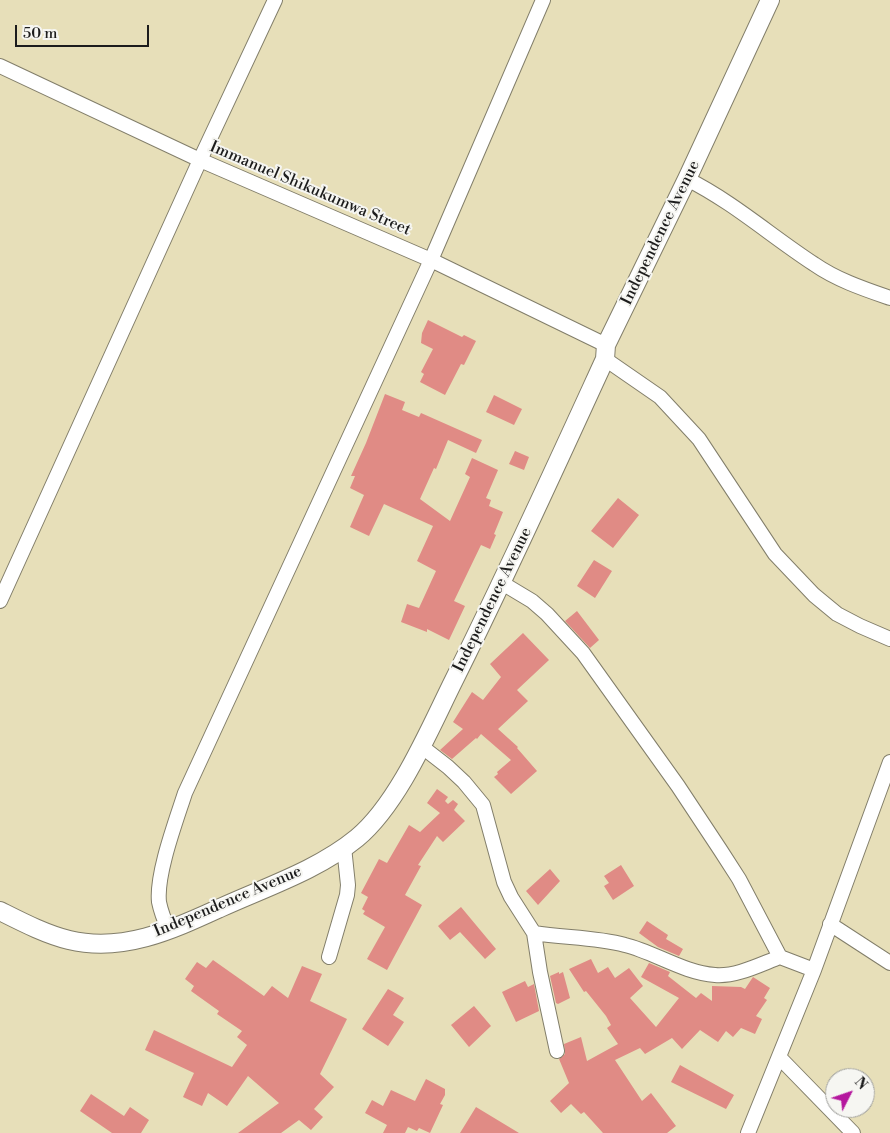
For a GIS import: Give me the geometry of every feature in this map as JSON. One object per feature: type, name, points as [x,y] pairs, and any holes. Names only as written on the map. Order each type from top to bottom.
[{"type":"street","points":[[0,601],[200,160],[275,0]]},
{"type":"street","points":[[169,931],[161,910],[159,893],[164,861],[184,793],[431,260],[543,0]]},
{"type":"street","name":"Independence Avenue","points":[[0,911],[48,933],[90,944],[124,942],[169,931],[308,869],[358,837],[379,815],[397,789],[421,746],[502,583],[606,352],[770,0]]},
{"type":"street","name":"Immanuel Shikukumwa Street","points":[[0,66],[200,160],[431,260],[606,352],[660,397],[699,438],[775,554],[814,595],[837,614],[890,639]]},
{"type":"street","points":[[687,179],[711,191],[814,265],[835,277],[890,298]]},
{"type":"street","points":[[502,583],[532,601],[547,614],[583,653],[678,786],[721,851],[739,879],[780,956],[814,970]]},
{"type":"street","points":[[421,746],[459,777],[482,805],[504,882],[511,897],[534,933],[540,972],[557,1051]]},
{"type":"street","points":[[748,1133],[814,970],[890,762]]},
{"type":"street","points":[[329,957],[347,895],[348,885],[344,847]]},
{"type":"street","points":[[830,924],[890,963]]},
{"type":"street","points":[[534,933],[601,940],[626,945],[715,975],[734,973],[780,956]]},
{"type":"street","points":[[779,1058],[854,1133]]},
{"type":"building","points":[[428,320],[462,337],[464,335],[476,341],[464,365],[461,364],[445,395],[420,382],[424,374],[421,372],[433,349],[421,343],[422,333]]},
{"type":"building","points":[[385,394],[405,402],[402,410],[419,417],[421,413],[482,440],[476,453],[448,440],[436,469],[434,468],[420,499],[450,521],[470,477],[465,474],[472,458],[498,470],[486,498],[491,500],[489,506],[503,512],[490,549],[481,545],[454,601],[465,606],[449,640],[427,629],[427,632],[401,622],[407,604],[419,608],[436,571],[417,561],[433,526],[384,504],[369,536],[350,527],[364,495],[350,488],[355,476],[351,476]]},
{"type":"building","points":[[494,395],[522,409],[514,425],[486,412]]},
{"type":"building","points":[[515,451],[529,457],[524,470],[509,464]]},
{"type":"building","points":[[618,498],[639,515],[613,548],[591,531]]},
{"type":"building","points":[[594,560],[612,571],[595,598],[577,586]]},
{"type":"building","points":[[577,611],[599,640],[590,648],[565,621]]},
{"type":"building","points":[[523,633],[549,660],[517,690],[528,701],[498,729],[518,747],[537,771],[511,794],[494,777],[511,760],[481,734],[452,759],[440,750],[463,729],[453,722],[472,692],[483,700],[501,677],[490,664]]},
{"type":"building","points":[[437,789],[448,797],[445,801],[448,804],[453,800],[458,804],[454,810],[465,821],[443,842],[437,836],[418,865],[421,866],[405,895],[422,905],[387,970],[367,959],[385,927],[363,914],[365,911],[362,909],[368,897],[361,893],[379,859],[387,863],[409,825],[420,832],[440,813],[427,803]]},
{"type":"building","points":[[621,865],[634,886],[613,900],[604,886],[609,883],[604,876]]},
{"type":"building","points":[[550,869],[560,881],[538,905],[526,891]]},
{"type":"building","points":[[461,907],[496,949],[485,959],[460,932],[450,940],[438,926]]},
{"type":"building","points":[[647,921],[668,935],[666,939],[683,949],[679,956],[658,947],[639,933]]},
{"type":"building","points":[[591,959],[598,973],[608,967],[615,978],[629,968],[643,986],[630,998],[656,1027],[679,998],[641,977],[649,963],[670,972],[668,976],[696,998],[701,993],[712,1001],[712,986],[741,987],[745,989],[753,977],[770,988],[764,998],[767,1000],[756,1016],[762,1019],[755,1034],[741,1028],[733,1037],[726,1031],[718,1042],[700,1030],[682,1049],[672,1038],[645,1054],[640,1048],[615,1060],[642,1101],[651,1093],[676,1126],[667,1133],[603,1133],[584,1112],[581,1114],[571,1104],[561,1113],[550,1101],[569,1083],[559,1059],[565,1054],[564,1044],[581,1037],[587,1061],[618,1044],[607,1028],[611,1025],[606,1016],[586,991],[584,992],[569,969]]},
{"type":"building","points":[[213,960],[264,996],[272,986],[288,998],[302,966],[322,974],[310,1001],[347,1019],[320,1074],[334,1087],[314,1109],[323,1117],[311,1130],[299,1120],[281,1133],[238,1133],[279,1103],[248,1076],[227,1106],[208,1093],[202,1106],[183,1097],[194,1073],[145,1050],[154,1030],[232,1067],[247,1045],[237,1037],[242,1031],[217,1014],[219,1011],[191,991],[194,986],[185,979],[197,962],[206,968]]},
{"type":"building","points":[[559,972],[559,974],[563,972],[570,998],[558,1004],[556,1003],[550,976]]},
{"type":"building","points":[[525,981],[528,987],[534,984],[539,1011],[516,1022],[502,992]]},
{"type":"building","points":[[388,989],[404,998],[393,1015],[404,1022],[388,1046],[362,1029]]},
{"type":"building","points":[[474,1006],[491,1026],[469,1047],[451,1025]]},
{"type":"building","points":[[680,1065],[734,1095],[726,1109],[671,1082]]},
{"type":"building","points":[[426,1079],[445,1089],[445,1095],[440,1104],[443,1105],[430,1133],[419,1128],[417,1131],[408,1127],[405,1133],[383,1133],[387,1125],[365,1113],[372,1100],[383,1106],[391,1090],[415,1101]]},
{"type":"building","points":[[91,1094],[124,1116],[130,1107],[149,1120],[141,1133],[112,1133],[80,1111]]},
{"type":"building","points":[[476,1107],[519,1133],[460,1133]]}]
